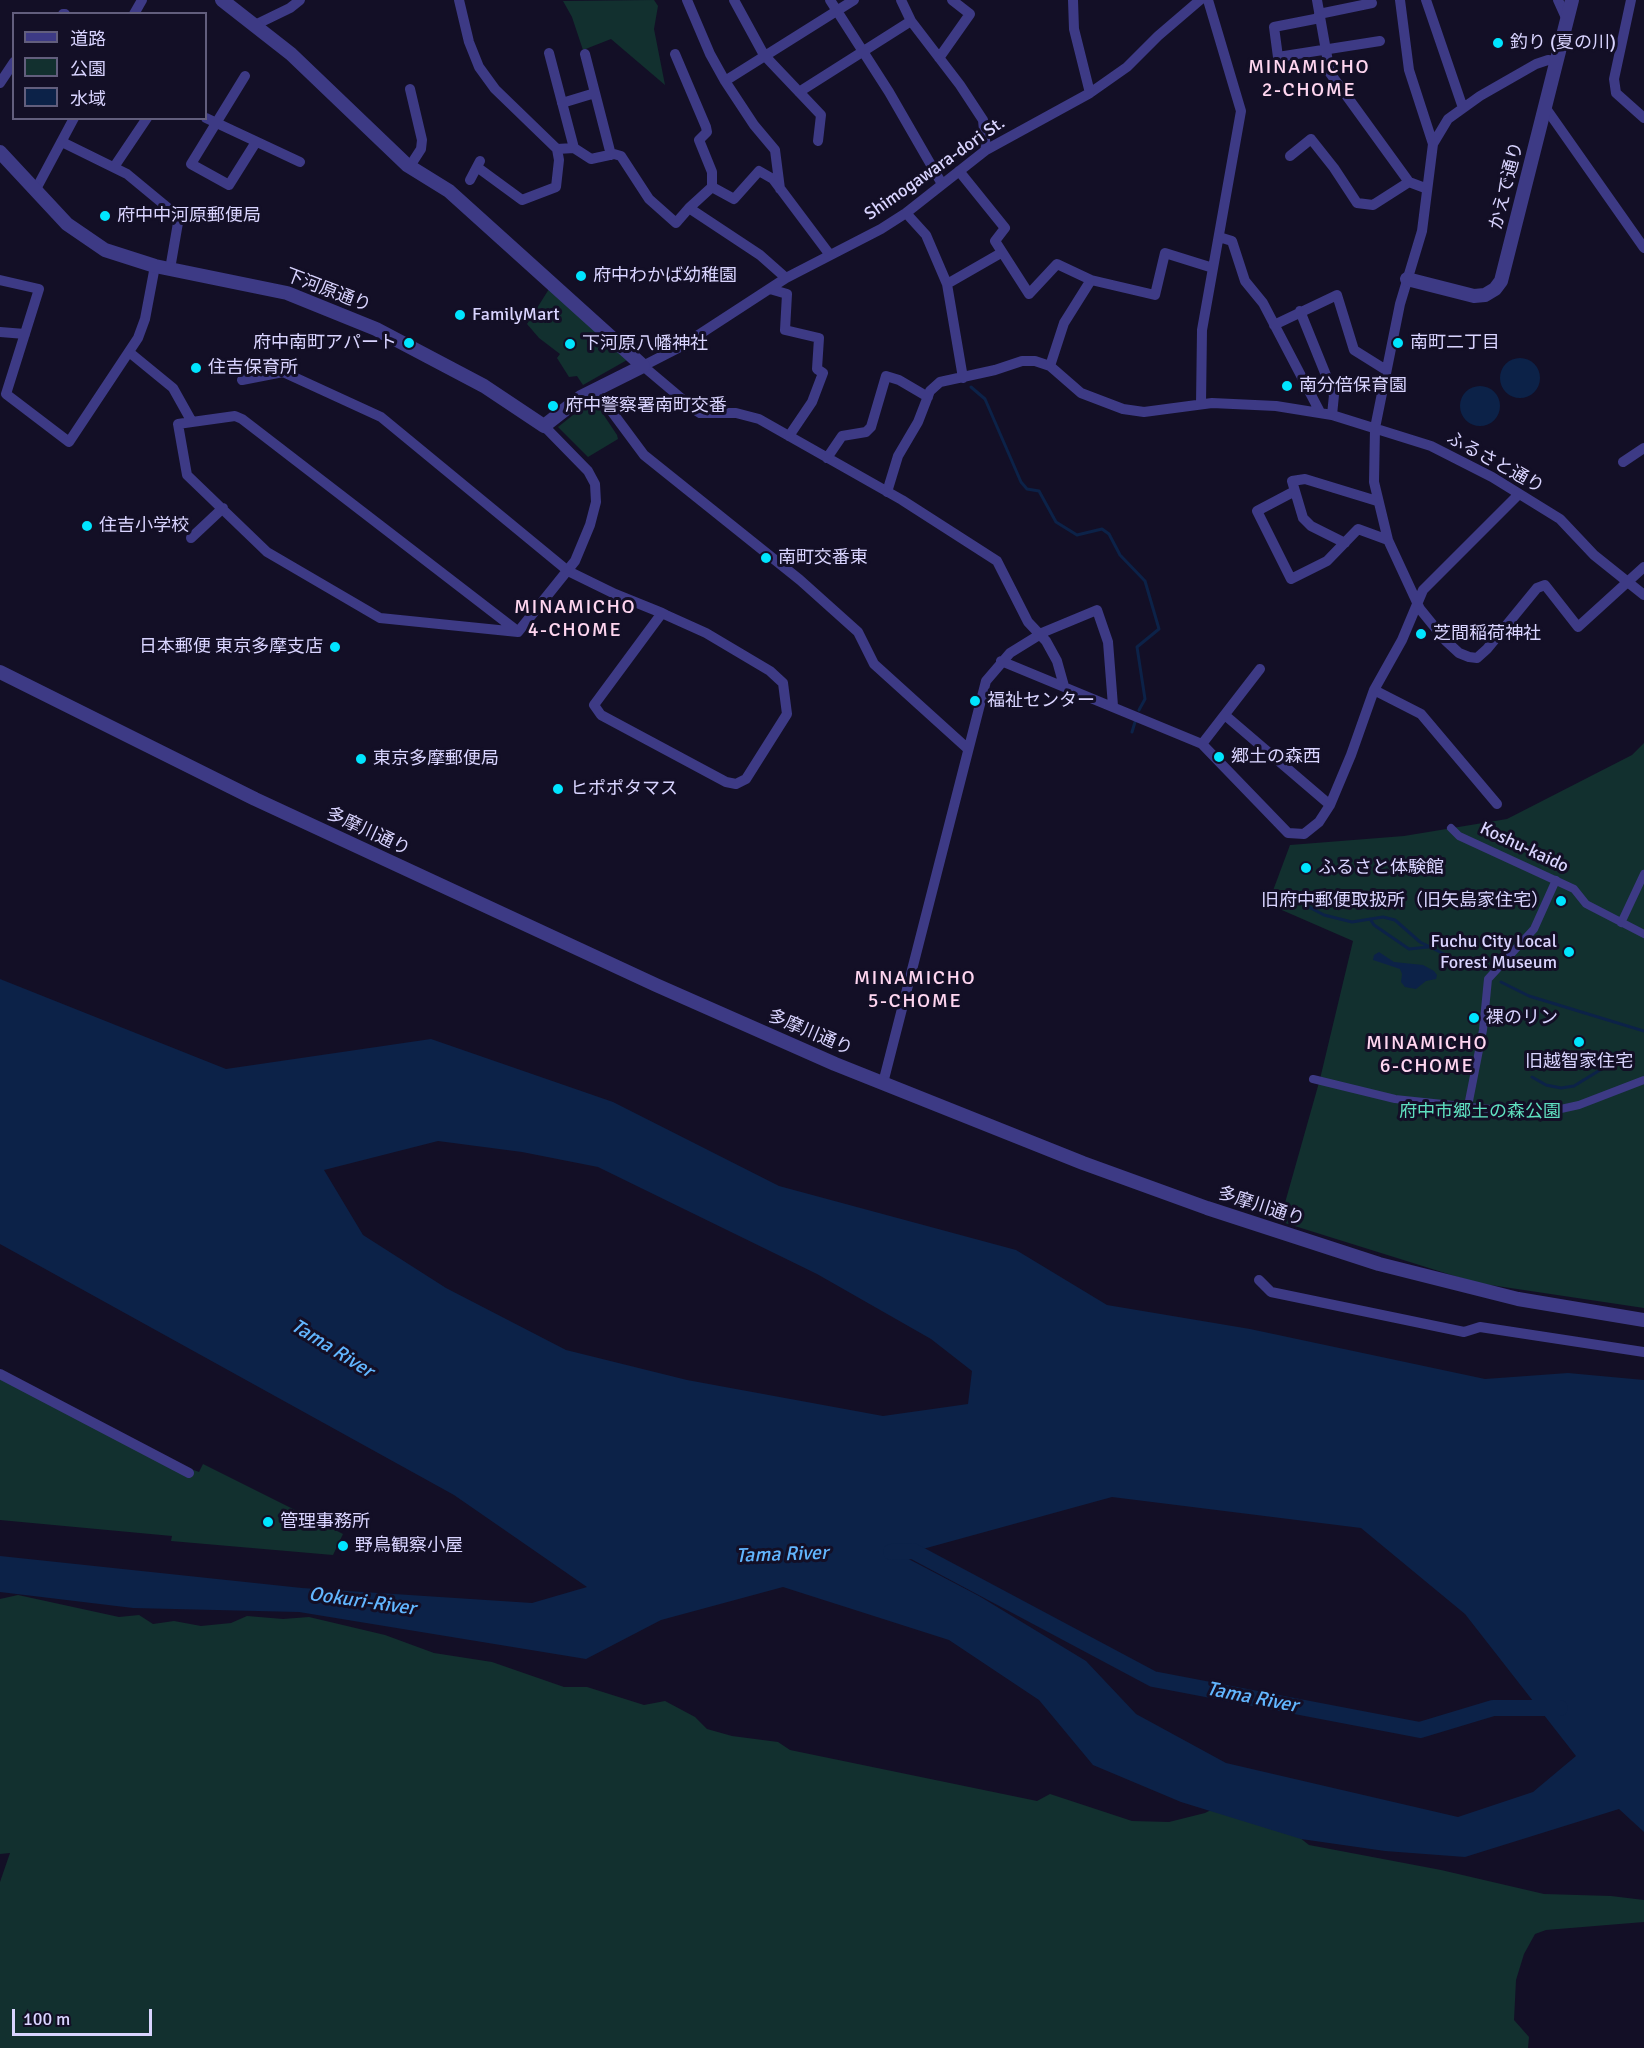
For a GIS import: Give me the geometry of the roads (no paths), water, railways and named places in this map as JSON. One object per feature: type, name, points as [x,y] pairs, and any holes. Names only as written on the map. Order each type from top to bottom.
[{"type":"street","points":[[222,0],[291,54],[410,166],[449,191],[643,366],[700,412],[751,416],[886,492],[997,561],[1028,622],[1046,641],[1057,661],[1064,686]]},
{"type":"street","points":[[255,25],[291,8],[300,0]]},
{"type":"street","points":[[459,0],[469,42],[479,67],[495,89],[557,149],[560,160],[556,187],[522,200],[478,164],[470,180]]},
{"type":"street","points":[[687,0],[710,54],[725,81],[754,125],[776,150],[780,189]]},
{"type":"street","points":[[830,0],[861,52],[889,92],[942,184]]},
{"type":"street","points":[[725,81],[854,0]]},
{"type":"street","points":[[900,0],[910,21],[983,120],[986,150]]},
{"type":"street","points":[[939,58],[969,14],[952,0]]},
{"type":"street","points":[[1073,0],[1074,29],[1090,93]]},
{"type":"street","name":"Shimogawara-dori St.","points":[[643,366],[681,347],[786,279],[906,213],[986,150],[1090,93],[1127,67],[1158,36],[1200,0]]},
{"type":"street","points":[[1201,404],[1202,330],[1241,111],[1208,0]]},
{"type":"street","points":[[1317,0],[1330,73],[1409,182],[1425,188]]},
{"type":"street","points":[[1400,0],[1410,70],[1433,144]]},
{"type":"street","points":[[1426,0],[1463,108]]},
{"type":"street","points":[[1558,0],[1567,20]]},
{"type":"street","name":"かえで通り","points":[[1407,279],[1474,296],[1485,295],[1495,289],[1505,267],[1572,0]]},
{"type":"street","points":[[1631,0],[1614,79],[1616,93],[1644,118]]},
{"type":"street","points":[[740,2],[764,55],[821,114],[818,141]]},
{"type":"street","points":[[1372,3],[1274,27],[1278,57],[1380,41]]},
{"type":"street","points":[[800,92],[910,21]]},
{"type":"street","points":[[549,53],[574,148]]},
{"type":"street","points":[[585,54],[611,154]]},
{"type":"street","points":[[557,149],[574,148],[591,159],[611,154],[621,156],[649,199],[676,223],[712,187],[712,172],[699,140],[706,132],[706,127],[675,54]]},
{"type":"street","points":[[1556,61],[1548,60],[1536,64],[1463,108],[1448,119],[1433,144],[1425,188],[1422,231],[1407,279],[1375,428],[1374,482],[1377,501],[1388,540],[1420,609],[1446,641],[1460,653],[1477,658],[1537,588],[1545,585],[1578,627],[1644,567]]},
{"type":"street","points":[[0,83],[12,65]]},
{"type":"street","points":[[244,76],[191,164],[229,185],[256,142]]},
{"type":"street","points":[[562,103],[595,93]]},
{"type":"street","points":[[408,96],[422,141],[421,149],[410,166]]},
{"type":"street","points":[[1545,107],[1644,248]]},
{"type":"street","points":[[207,118],[300,162]]},
{"type":"street","points":[[35,191],[73,120]]},
{"type":"street","points":[[114,167],[146,120]]},
{"type":"street","points":[[1290,156],[1311,140],[1334,168],[1357,203],[1373,205],[1409,182]]},
{"type":"street","points":[[62,142],[114,167],[137,181],[179,217],[170,269]]},
{"type":"street","name":"下河原通り","points":[[0,153],[67,224],[87,240],[105,250],[155,266],[287,293],[365,325],[484,386],[544,426]]},
{"type":"street","points":[[712,187],[734,199],[759,171],[772,179],[830,255]]},
{"type":"street","points":[[959,171],[1005,228],[995,241],[1029,294],[1057,264],[1092,280],[1155,294],[1165,253],[1213,268]]},
{"type":"street","points":[[689,208],[760,255],[786,279]]},
{"type":"street","points":[[906,213],[926,235],[947,284],[963,378]]},
{"type":"street","points":[[1219,237],[1232,241],[1245,281],[1263,303],[1320,412]]},
{"type":"street","points":[[947,284],[1001,253]]},
{"type":"street","points":[[0,280],[39,290],[6,394],[69,441],[129,352],[146,319],[155,266]]},
{"type":"street","points":[[886,492],[898,456],[918,422],[928,397],[940,382],[963,378],[1022,361],[1035,361],[1050,366],[1064,323],[1092,280]]},
{"type":"street","points":[[770,289],[787,294],[785,330],[819,338],[817,369],[823,374],[812,402],[789,436]]},
{"type":"street","points":[[1274,325],[1300,311],[1337,296],[1354,350],[1386,370]]},
{"type":"street","points":[[1300,311],[1334,395],[1332,415]]},
{"type":"street","points":[[0,332],[25,334]]},
{"type":"street","points":[[129,352],[173,388],[192,422]]},
{"type":"street","points":[[518,632],[575,561],[590,525],[596,491],[592,477],[581,462],[544,426],[560,411],[595,389],[643,366]]},
{"type":"street","name":"ふるさと通り","points":[[1050,366],[1082,393],[1123,409],[1144,412],[1201,404],[1276,406],[1332,415],[1431,446],[1456,457],[1560,519],[1594,555],[1644,595]]},
{"type":"street","points":[[242,380],[283,372],[381,417],[568,571],[662,613],[706,633],[770,671],[783,683],[787,714],[746,779],[736,784],[726,782],[601,715],[594,705],[662,613]]},
{"type":"street","points":[[827,458],[842,436],[866,432],[871,427],[886,376],[899,380],[928,397]]},
{"type":"street","points":[[595,389],[644,455],[800,580],[858,632],[874,664],[968,749]]},
{"type":"street","points":[[235,416],[242,419],[518,632],[380,618],[267,552],[187,475],[178,424],[235,416]]},
{"type":"street","points":[[1623,462],[1644,448]]},
{"type":"street","points":[[1345,543],[1311,526],[1303,518],[1293,492],[1292,481],[1305,479],[1377,501]]},
{"type":"street","points":[[1293,492],[1257,511],[1291,579],[1327,561],[1358,529],[1388,540]]},
{"type":"street","points":[[1001,661],[1202,744],[1275,821],[1291,835],[1304,834],[1314,828],[1330,805],[1351,755],[1363,716],[1374,690],[1402,640],[1416,601],[1435,575],[1519,494]]},
{"type":"street","points":[[191,538],[223,508]]},
{"type":"street","points":[[883,1083],[986,681],[1001,661],[1040,636],[1097,610],[1108,642],[1113,706]]},
{"type":"street","points":[[1202,744],[1226,716],[1260,669]]},
{"type":"street","name":"多摩川通り","points":[[0,672],[255,799],[740,1022],[883,1083],[1116,1176],[1336,1251],[1495,1294],[1553,1306],[1644,1320]]},
{"type":"street","points":[[1374,690],[1421,714],[1497,804]]},
{"type":"street","points":[[1226,716],[1330,805]]},
{"type":"street","name":"Koshu-kaido","points":[[1451,828],[1459,836],[1556,880],[1574,890],[1586,904],[1644,934]]},
{"type":"street","points":[[1621,923],[1644,874]]},
{"type":"street","points":[[1468,1106],[1483,1030],[1488,979],[1534,929],[1556,880]]},
{"type":"street","points":[[1313,1079],[1395,1099],[1468,1106],[1509,1113],[1553,1113],[1644,1080]]},
{"type":"street","points":[[1259,1281],[1271,1292],[1464,1332],[1480,1327],[1644,1352]]},
{"type":"street","points":[[0,1374],[189,1473]]},
{"type":"water","points":[[1520,358],[1534,364],[1540,378],[1534,392],[1520,398],[1506,392],[1500,378],[1506,364]]},
{"type":"water","points":[[1480,386],[1488,387],[1494,392],[1499,398],[1499,414],[1494,420],[1488,425],[1480,426],[1472,425],[1466,420],[1461,414],[1460,406],[1461,398],[1466,392],[1472,387]]},
{"type":"water","points":[[1379,952],[1394,962],[1423,965],[1434,971],[1437,975],[1436,979],[1426,981],[1416,989],[1405,987],[1401,982],[1400,969],[1373,960],[1374,955]]},
{"type":"water","name":"Ookuri-River","points":[[0,979],[226,1069],[431,1039],[613,1102],[779,1186],[1016,1250],[1107,1305],[1250,1329],[1485,1379],[1568,1373],[1644,1380],[1644,1832],[1619,1809],[1465,1857],[1385,1851],[1301,1839],[1181,1802],[1093,1765],[1039,1700],[949,1640],[783,1587],[661,1620],[586,1659],[299,1612],[133,1608],[0,1592],[0,1556],[302,1588],[532,1603],[587,1587],[454,1495],[0,1244]],"holes":[[[438,1141],[522,1152],[598,1167],[817,1274],[931,1339],[972,1371],[968,1404],[883,1416],[687,1380],[566,1350],[446,1288],[363,1235],[324,1170]],[[1112,1497],[1361,1528],[1465,1614],[1576,1756],[1533,1792],[1458,1817],[1226,1763],[1136,1714],[1086,1661],[979,1596],[901,1555]]]},
{"type":"waterway","points":[[971,387],[985,399],[1021,482],[1027,489],[1039,491],[1056,522],[1077,535],[1102,529],[1109,534],[1120,555],[1145,581],[1159,629],[1137,647],[1145,699],[1139,710]]},
{"type":"waterway","points":[[1132,732],[1135,722]]},
{"type":"waterway","points":[[1299,896],[1309,907],[1324,915],[1352,922],[1383,917],[1395,920],[1420,942],[1448,956]]},
{"type":"waterway","points":[[1370,919],[1374,925],[1409,949],[1428,947]]},
{"type":"waterway","points":[[1501,982],[1529,996],[1644,1031]]},
{"type":"waterway","points":[[1532,1077],[1546,1085],[1561,1088],[1574,1086],[1626,1054]]},
{"type":"waterway","name":"Tama River","points":[[891,1552],[913,1551],[1153,1679],[1420,1730],[1493,1708],[1560,1708]]},
{"type":"place","name":"釣り (夏の川)","points":[[1498,43]]},
{"type":"place","name":"府中中河原郵便局","points":[[105,216]]},
{"type":"place","name":"府中わかば幼稚園","points":[[581,276]]},
{"type":"place","name":"FamilyMart","points":[[460,315]]},
{"type":"place","name":"府中南町アパート","points":[[409,343]]},
{"type":"place","name":"南町二丁目","points":[[1398,343]]},
{"type":"place","name":"下河原八幡神社","points":[[570,344]]},
{"type":"place","name":"住吉保育所","points":[[196,368]]},
{"type":"place","name":"南分倍保育園","points":[[1287,386]]},
{"type":"place","name":"府中警察署南町交番","points":[[553,406]]},
{"type":"place","name":"住吉小学校","points":[[87,526]]},
{"type":"place","name":"南町交番東","points":[[766,558]]},
{"type":"place","name":"芝間稲荷神社","points":[[1421,634]]},
{"type":"place","name":"日本郵便 東京多摩支店","points":[[335,647]]},
{"type":"place","name":"福祉センター","points":[[975,701]]},
{"type":"place","name":"郷土の森西","points":[[1219,757]]},
{"type":"place","name":"東京多摩郵便局","points":[[361,759]]},
{"type":"place","name":"ヒポポタマス","points":[[558,789]]},
{"type":"place","name":"ふるさと体験館","points":[[1306,868]]},
{"type":"place","name":"旧府中郵便取扱所（旧矢島家住宅）","points":[[1561,901]]},
{"type":"place","name":"Fuchu City Local Forest Museum","points":[[1569,952]]},
{"type":"place","name":"裸のリン","points":[[1474,1018]]},
{"type":"place","name":"旧越智家住宅","points":[[1579,1042]]},
{"type":"place","name":"管理事務所","points":[[268,1522]]},
{"type":"place","name":"野鳥観察小屋","points":[[343,1546]]},
{"type":"district","name":"MINAMICHO 2-CHOME","points":[[1309,80]]},
{"type":"district","name":"MINAMICHO 4-CHOME","points":[[575,620]]},
{"type":"district","name":"MINAMICHO 5-CHOME","points":[[915,990]]},
{"type":"district","name":"MINAMICHO 6-CHOME","points":[[1427,1056]]},
{"type":"park label","name":"府中市郷土の森公園","points":[[1480,1112]]}]
